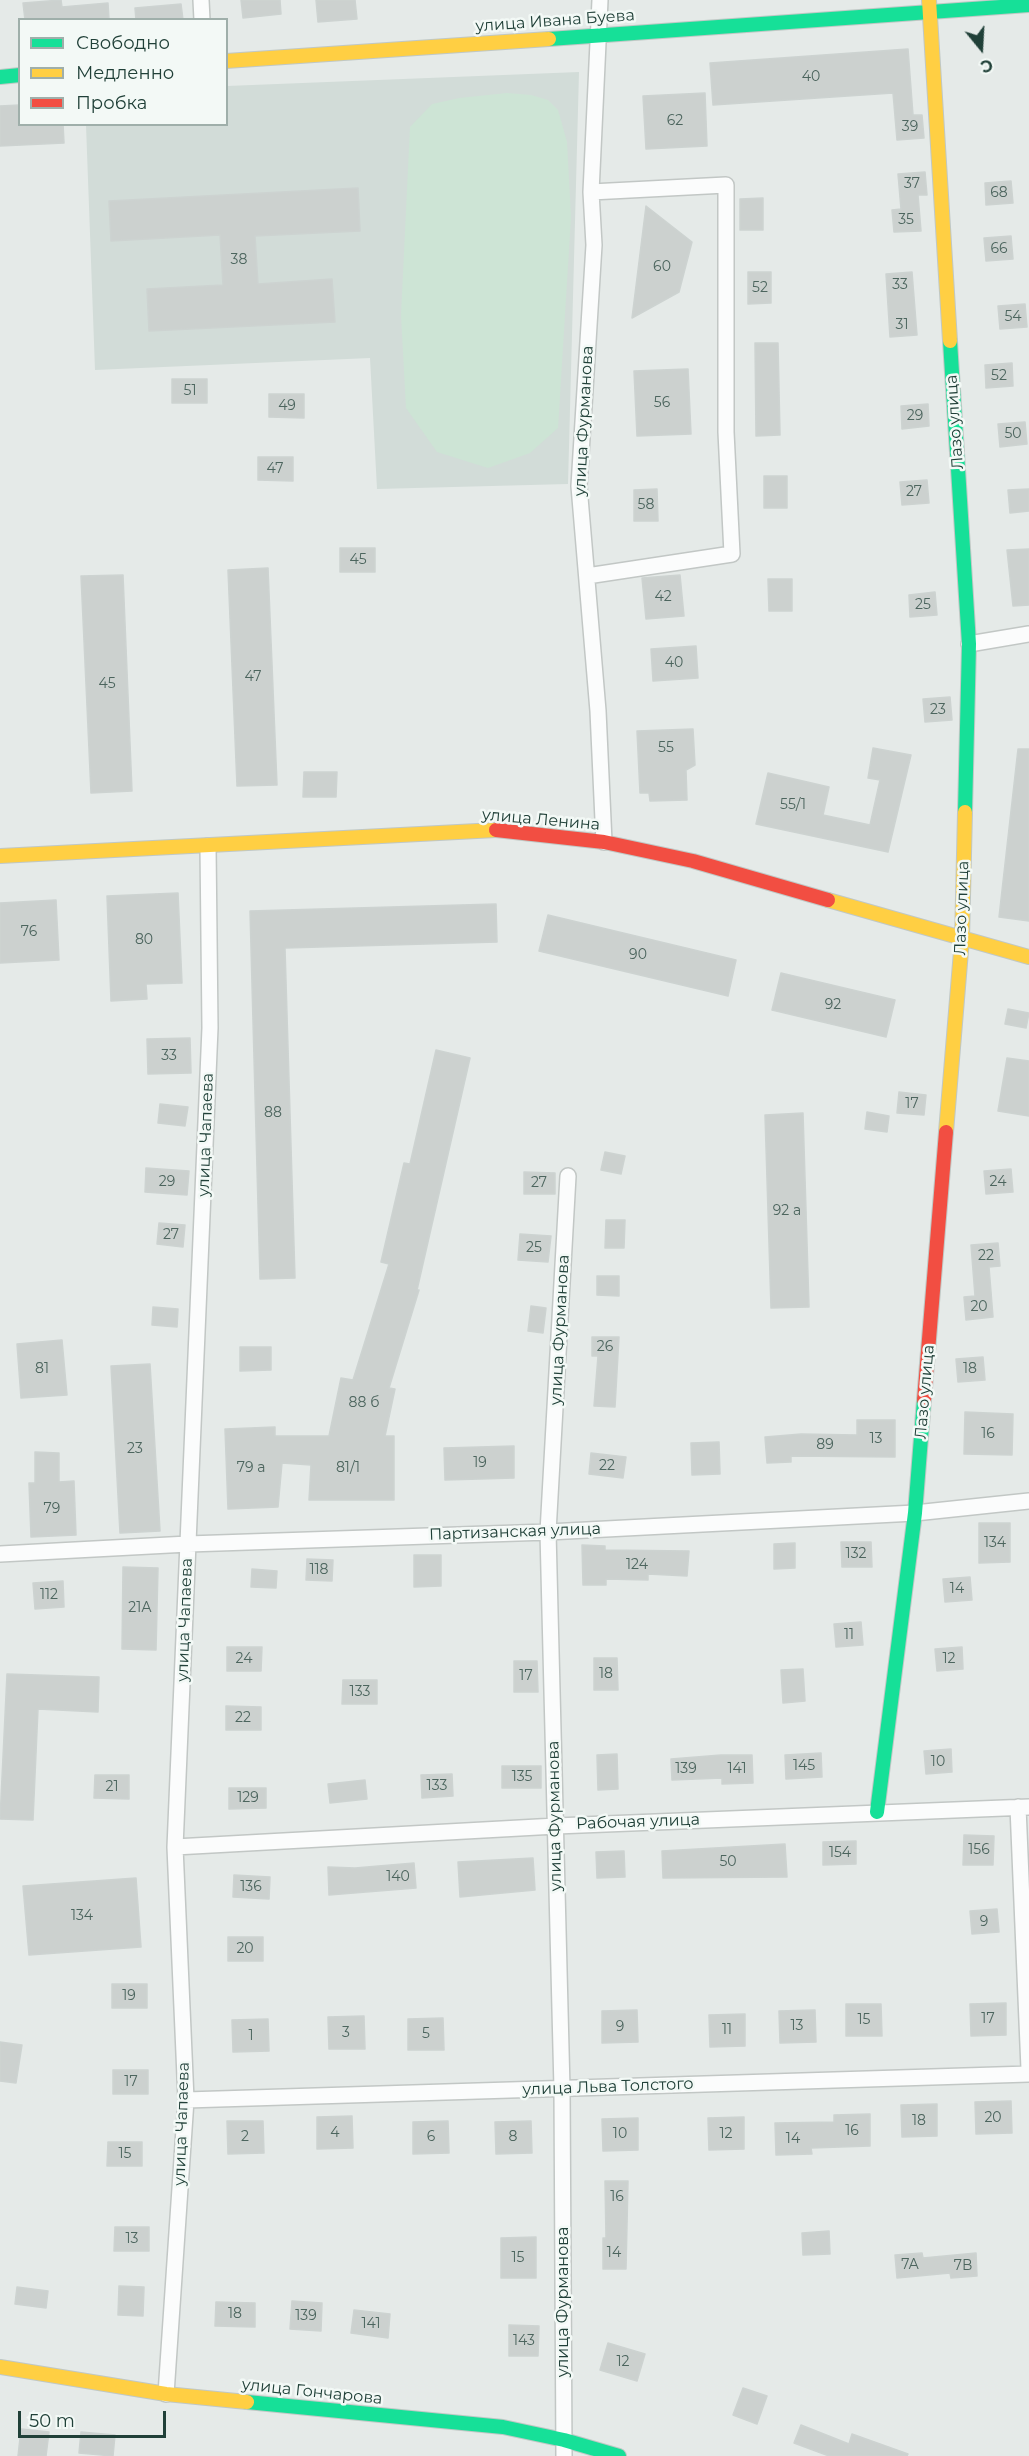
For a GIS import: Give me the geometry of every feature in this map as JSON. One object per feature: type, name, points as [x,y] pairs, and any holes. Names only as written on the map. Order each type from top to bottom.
[{"type":"street","points":[[201,0],[202,18]]},
{"type":"street","name":"улица Фурманова","points":[[600,0],[591,192],[594,245],[579,486],[598,711],[604,842]]},
{"type":"street","name":"улица Ивана Буева","points":[[228,61],[597,35],[929,6],[1029,5]]},
{"type":"street","name":"Лазо улица","points":[[876,1812],[915,1513],[962,939],[969,644],[929,6]]},
{"type":"street","points":[[0,76],[18,75]]},
{"type":"street","points":[[586,576],[732,554],[726,432],[726,186],[591,192]]},
{"type":"street","points":[[969,644],[1029,634]]},
{"type":"street","name":"улица Ленина","points":[[0,856],[489,829],[604,842],[693,861],[1029,957]]},
{"type":"street","name":"улица Чапаева","points":[[166,2394],[186,2100],[175,1847],[210,1028],[208,846]]},
{"type":"street","name":"улица Фурманова","points":[[564,2456],[562,2089],[548,1532],[568,1176]]},
{"type":"street","name":"Партизанская улица","points":[[0,1554],[188,1544],[548,1532],[915,1513],[1029,1502]]},
{"type":"street","points":[[1023,1807],[1029,2069]]},
{"type":"street","name":"Рабочая улица","points":[[175,1847],[556,1826],[1023,1807]]},
{"type":"street","name":"улица Льва Толстого","points":[[186,2100],[1029,2074]]},
{"type":"street","name":"улица Гончарова","points":[[0,2367],[166,2394],[503,2427],[564,2440],[618,2456]]},
{"type":"shaded area","points":[[579,72],[568,484],[377,489],[370,358],[95,370],[86,126],[228,126],[228,86]]},
{"type":"green space","points":[[507,93],[531,95],[548,100],[558,110],[567,142],[571,217],[558,428],[530,453],[488,468],[437,452],[406,408],[401,315],[410,127],[432,104],[459,98]]},
{"type":"building","points":[[61,0],[62,7],[108,3],[109,18],[25,18],[23,3]]},
{"type":"building","points":[[241,0],[280,0],[281,14],[243,18]]},
{"type":"building","points":[[316,0],[355,0],[357,19],[318,22]]},
{"type":"building","points":[[181,4],[183,18],[136,18],[135,8]]},
{"type":"building","points":[[908,49],[913,115],[922,115],[924,138],[897,140],[893,93],[713,105],[710,63]]},
{"type":"building","points":[[705,93],[707,146],[646,149],[643,96]]},
{"type":"building","points":[[18,105],[18,126],[63,126],[64,143],[0,146],[0,106]]},
{"type":"building","points":[[925,172],[927,195],[918,195],[921,231],[894,232],[892,210],[901,209],[898,174]]},
{"type":"building","points":[[1011,181],[1013,203],[986,205],[985,183]]},
{"type":"building","points":[[358,188],[360,231],[255,236],[258,284],[332,279],[335,322],[149,331],[147,289],[223,285],[220,235],[111,241],[109,201]]},
{"type":"building","points":[[763,198],[763,230],[740,230],[740,199]]},
{"type":"building","points":[[646,206],[692,242],[679,292],[632,318]]},
{"type":"building","points":[[1011,236],[1013,259],[986,261],[984,238]]},
{"type":"building","points":[[748,272],[771,272],[771,303],[748,304]]},
{"type":"building","points":[[912,272],[917,335],[890,337],[886,274]]},
{"type":"building","points":[[1025,304],[1027,327],[1000,329],[998,306]]},
{"type":"building","points":[[755,343],[778,343],[780,435],[756,436]]},
{"type":"building","points":[[1012,363],[1013,386],[986,388],[985,365]]},
{"type":"building","points":[[688,369],[691,434],[637,436],[634,371]]},
{"type":"building","points":[[172,379],[207,379],[207,403],[172,403]]},
{"type":"building","points":[[269,394],[304,394],[304,418],[269,417]]},
{"type":"building","points":[[928,404],[929,426],[902,429],[901,406]]},
{"type":"building","points":[[1025,422],[1027,444],[1000,447],[998,424]]},
{"type":"building","points":[[258,457],[293,457],[293,481],[258,480]]},
{"type":"building","points":[[764,476],[787,476],[787,508],[764,508]]},
{"type":"building","points":[[927,480],[929,503],[902,505],[900,482]]},
{"type":"building","points":[[657,489],[658,521],[634,521],[634,490]]},
{"type":"building","points":[[1029,489],[1029,511],[1010,513],[1008,490]]},
{"type":"building","points":[[340,548],[375,548],[375,572],[340,572]]},
{"type":"building","points":[[1029,549],[1029,605],[1013,606],[1007,550]]},
{"type":"building","points":[[268,568],[277,785],[237,786],[228,570]]},
{"type":"building","points":[[123,575],[132,791],[91,793],[81,576]]},
{"type":"building","points":[[680,575],[684,616],[646,619],[642,578]]},
{"type":"building","points":[[768,579],[792,579],[792,611],[769,611]]},
{"type":"building","points":[[935,592],[937,615],[910,617],[909,595]]},
{"type":"building","points":[[696,646],[698,678],[653,681],[651,649]]},
{"type":"building","points":[[950,697],[952,720],[925,722],[923,699]]},
{"type":"building","points":[[693,729],[695,765],[686,770],[687,800],[650,801],[649,793],[640,793],[637,731]]},
{"type":"building","points":[[873,748],[911,755],[888,852],[756,824],[768,773],[829,787],[823,815],[870,825],[880,780],[868,778]]},
{"type":"building","points":[[1018,749],[1029,749],[1029,921],[999,917]]},
{"type":"building","points":[[304,772],[337,772],[336,797],[303,797]]},
{"type":"building","points":[[178,893],[182,983],[146,984],[147,999],[111,1001],[107,896]]},
{"type":"building","points":[[56,900],[59,960],[0,963],[0,903]]},
{"type":"building","points":[[496,904],[497,942],[285,948],[295,1278],[260,1279],[250,911]]},
{"type":"building","points":[[548,915],[736,960],[728,996],[539,951]]},
{"type":"building","points":[[781,973],[895,1000],[886,1037],[772,1010]]},
{"type":"building","points":[[1008,1009],[1029,1013],[1026,1028],[1005,1024]]},
{"type":"building","points":[[190,1038],[191,1073],[148,1074],[147,1039]]},
{"type":"building","points":[[436,1050],[470,1058],[417,1290],[419,1290],[389,1388],[395,1389],[385,1436],[394,1436],[394,1500],[309,1500],[311,1465],[282,1463],[278,1507],[228,1509],[225,1429],[275,1427],[275,1436],[329,1436],[341,1378],[353,1380],[389,1264],[381,1262],[404,1163],[410,1164]]},
{"type":"building","points":[[1007,1058],[1029,1061],[1029,1116],[998,1111]]},
{"type":"building","points":[[899,1092],[926,1095],[924,1115],[897,1113]]},
{"type":"building","points":[[160,1104],[188,1107],[185,1126],[158,1123]]},
{"type":"building","points":[[867,1112],[889,1116],[887,1132],[865,1129]]},
{"type":"building","points":[[803,1113],[809,1307],[771,1308],[765,1115]]},
{"type":"building","points":[[605,1152],[625,1156],[621,1174],[601,1170]]},
{"type":"building","points":[[146,1168],[189,1171],[187,1195],[145,1192]]},
{"type":"building","points":[[1011,1169],[1013,1192],[986,1194],[984,1171]]},
{"type":"building","points":[[524,1172],[555,1173],[555,1194],[524,1194]]},
{"type":"building","points":[[606,1220],[625,1220],[624,1248],[605,1248]]},
{"type":"building","points":[[159,1223],[185,1225],[183,1247],[157,1244]]},
{"type":"building","points":[[520,1234],[551,1236],[548,1262],[518,1260]]},
{"type":"building","points":[[998,1243],[1000,1266],[989,1267],[993,1317],[966,1320],[964,1297],[975,1296],[971,1245]]},
{"type":"building","points":[[597,1276],[619,1276],[619,1296],[597,1295]]},
{"type":"building","points":[[531,1306],[546,1308],[543,1333],[528,1331]]},
{"type":"building","points":[[153,1307],[178,1309],[177,1327],[152,1325]]},
{"type":"building","points":[[592,1337],[619,1337],[615,1407],[594,1406],[598,1356],[592,1356]]},
{"type":"building","points":[[62,1340],[67,1395],[21,1398],[17,1344]]},
{"type":"building","points":[[240,1347],[271,1347],[271,1370],[240,1371]]},
{"type":"building","points":[[983,1357],[985,1380],[958,1382],[956,1359]]},
{"type":"building","points":[[150,1364],[160,1531],[120,1533],[111,1366]]},
{"type":"building","points":[[965,1412],[1013,1414],[1012,1455],[964,1454]]},
{"type":"building","points":[[857,1420],[895,1420],[895,1457],[791,1456],[791,1462],[767,1463],[765,1437],[801,1434],[857,1435]]},
{"type":"building","points":[[719,1442],[720,1474],[692,1475],[691,1443]]},
{"type":"building","points":[[514,1446],[514,1478],[445,1480],[444,1448]]},
{"type":"building","points":[[35,1452],[59,1453],[59,1482],[74,1481],[76,1535],[31,1537],[29,1483],[35,1483]]},
{"type":"building","points":[[591,1453],[626,1457],[623,1478],[589,1474]]},
{"type":"building","points":[[979,1523],[1010,1523],[1010,1562],[979,1563]]},
{"type":"building","points":[[841,1542],[871,1542],[872,1567],[842,1567]]},
{"type":"building","points":[[795,1543],[795,1568],[774,1569],[774,1544]]},
{"type":"building","points":[[582,1545],[605,1546],[605,1550],[689,1551],[687,1576],[648,1574],[648,1580],[606,1579],[606,1585],[583,1585]]},
{"type":"building","points":[[414,1555],[441,1555],[441,1586],[414,1587]]},
{"type":"building","points":[[307,1559],[333,1560],[332,1581],[306,1580]]},
{"type":"building","points":[[123,1567],[158,1568],[156,1650],[122,1649]]},
{"type":"building","points":[[252,1569],[277,1571],[276,1588],[251,1587]]},
{"type":"building","points":[[970,1577],[972,1600],[945,1602],[943,1579]]},
{"type":"building","points":[[63,1581],[64,1607],[35,1609],[33,1583]]},
{"type":"building","points":[[861,1622],[863,1645],[836,1647],[834,1624]]},
{"type":"building","points":[[227,1647],[262,1647],[261,1671],[227,1671]]},
{"type":"building","points":[[962,1647],[963,1669],[937,1671],[935,1649]]},
{"type":"building","points":[[594,1658],[617,1658],[618,1690],[594,1690]]},
{"type":"building","points":[[514,1661],[537,1661],[538,1692],[514,1692]]},
{"type":"building","points":[[803,1669],[805,1701],[783,1703],[781,1670]]},
{"type":"building","points":[[7,1674],[99,1677],[98,1712],[38,1709],[33,1820],[0,1819]]},
{"type":"building","points":[[343,1680],[377,1680],[377,1704],[342,1704]]},
{"type":"building","points":[[226,1706],[261,1707],[261,1730],[226,1730]]},
{"type":"building","points":[[951,1749],[952,1772],[926,1774],[924,1751]]},
{"type":"building","points":[[821,1753],[822,1777],[786,1779],[785,1755]]},
{"type":"building","points":[[617,1754],[618,1789],[598,1790],[597,1755]]},
{"type":"building","points":[[752,1755],[753,1783],[722,1784],[722,1778],[672,1780],[671,1759]]},
{"type":"building","points":[[502,1766],[541,1766],[541,1788],[502,1788]]},
{"type":"building","points":[[452,1774],[453,1796],[422,1798],[421,1775]]},
{"type":"building","points":[[95,1775],[129,1775],[129,1799],[94,1798]]},
{"type":"building","points":[[365,1780],[367,1799],[330,1803],[328,1784]]},
{"type":"building","points":[[229,1788],[266,1788],[266,1808],[229,1809]]},
{"type":"building","points":[[964,1835],[994,1836],[993,1865],[963,1865]]},
{"type":"building","points":[[856,1841],[856,1864],[823,1865],[823,1842]]},
{"type":"building","points":[[785,1844],[787,1877],[663,1878],[662,1851]]},
{"type":"building","points":[[624,1851],[625,1877],[597,1878],[596,1852]]},
{"type":"building","points":[[533,1858],[535,1890],[460,1897],[458,1862]]},
{"type":"building","points":[[414,1863],[416,1888],[329,1895],[328,1867],[355,1868]]},
{"type":"building","points":[[234,1875],[270,1877],[269,1899],[233,1897]]},
{"type":"building","points":[[136,1878],[141,1947],[29,1955],[23,1886]]},
{"type":"building","points":[[997,1909],[999,1932],[972,1934],[970,1911]]},
{"type":"building","points":[[228,1937],[263,1937],[263,1961],[228,1961]]},
{"type":"building","points":[[112,1984],[147,1984],[147,2008],[112,2008]]},
{"type":"building","points":[[1006,2003],[1006,2035],[971,2036],[970,2004]]},
{"type":"building","points":[[846,2004],[881,2004],[882,2036],[846,2036]]},
{"type":"building","points":[[637,2010],[638,2042],[602,2043],[602,2011]]},
{"type":"building","points":[[815,2010],[816,2042],[780,2043],[779,2011]]},
{"type":"building","points":[[745,2014],[745,2046],[710,2047],[709,2015]]},
{"type":"building","points":[[364,2016],[365,2049],[329,2049],[328,2017]]},
{"type":"building","points":[[443,2018],[444,2050],[408,2050],[408,2019]]},
{"type":"building","points":[[268,2019],[269,2051],[233,2052],[232,2020]]},
{"type":"building","points":[[0,2042],[22,2045],[16,2083],[0,2081]]},
{"type":"building","points":[[113,2070],[148,2070],[148,2094],[113,2094]]},
{"type":"building","points":[[1011,2101],[1012,2133],[976,2134],[975,2102]]},
{"type":"building","points":[[937,2104],[937,2136],[902,2137],[901,2105]]},
{"type":"building","points":[[870,2114],[870,2146],[811,2148],[812,2154],[776,2155],[775,2123],[834,2122],[834,2115]]},
{"type":"building","points":[[352,2116],[353,2148],[317,2149],[317,2117]]},
{"type":"building","points":[[744,2117],[744,2149],[709,2150],[708,2118]]},
{"type":"building","points":[[638,2118],[638,2150],[603,2151],[602,2119]]},
{"type":"building","points":[[227,2121],[263,2121],[264,2153],[228,2154]]},
{"type":"building","points":[[448,2121],[449,2153],[413,2154],[413,2122]]},
{"type":"building","points":[[531,2121],[532,2153],[496,2154],[495,2122]]},
{"type":"building","points":[[108,2142],[142,2142],[142,2166],[107,2166]]},
{"type":"building","points":[[605,2181],[628,2181],[626,2269],[603,2269],[603,2238],[606,2238]]},
{"type":"building","points":[[115,2227],[149,2227],[149,2251],[114,2251]]},
{"type":"building","points":[[829,2231],[830,2254],[803,2255],[802,2233]]},
{"type":"building","points":[[536,2237],[536,2278],[501,2278],[501,2238]]},
{"type":"building","points":[[922,2253],[923,2258],[976,2253],[977,2276],[951,2278],[950,2273],[897,2278],[895,2255]]},
{"type":"building","points":[[119,2286],[144,2287],[143,2316],[118,2315]]},
{"type":"building","points":[[17,2287],[48,2291],[46,2308],[15,2304]]},
{"type":"building","points":[[292,2301],[322,2303],[321,2331],[290,2329]]},
{"type":"building","points":[[216,2302],[255,2303],[255,2327],[215,2326]]},
{"type":"building","points":[[354,2310],[390,2314],[388,2338],[351,2333]]},
{"type":"building","points":[[509,2325],[539,2326],[538,2356],[509,2356]]},
{"type":"building","points":[[608,2343],[645,2354],[637,2381],[600,2370]]},
{"type":"building","points":[[743,2388],[767,2396],[757,2424],[733,2415]]},
{"type":"building","points":[[801,2425],[849,2444],[852,2434],[908,2454],[907,2456],[829,2456],[794,2443]]},
{"type":"building","points":[[21,2429],[49,2432],[46,2456],[18,2456]]},
{"type":"building","points":[[81,2432],[115,2435],[113,2456],[79,2453]]},
{"type":"traffic: fast","points":[[549,39],[1029,5]]},
{"type":"traffic: fast","points":[[0,77],[18,75]]},
{"type":"traffic: fast","points":[[950,341],[969,644],[965,812]]},
{"type":"traffic: fast","points":[[877,1812],[915,1513],[924,1400]]},
{"type":"traffic: fast","points":[[247,2402],[503,2427],[564,2440],[619,2456]]},
{"type":"traffic: slow","points":[[929,0],[950,341]]},
{"type":"traffic: slow","points":[[228,61],[549,39]]},
{"type":"traffic: slow","points":[[946,1132],[962,939],[965,812]]},
{"type":"traffic: slow","points":[[0,856],[496,830]]},
{"type":"traffic: slow","points":[[828,900],[1029,957]]},
{"type":"traffic: slow","points":[[0,2367],[166,2394],[247,2402]]},
{"type":"traffic: jam","points":[[496,830],[604,842],[693,861],[828,900]]},
{"type":"traffic: jam","points":[[924,1400],[946,1132]]}]
